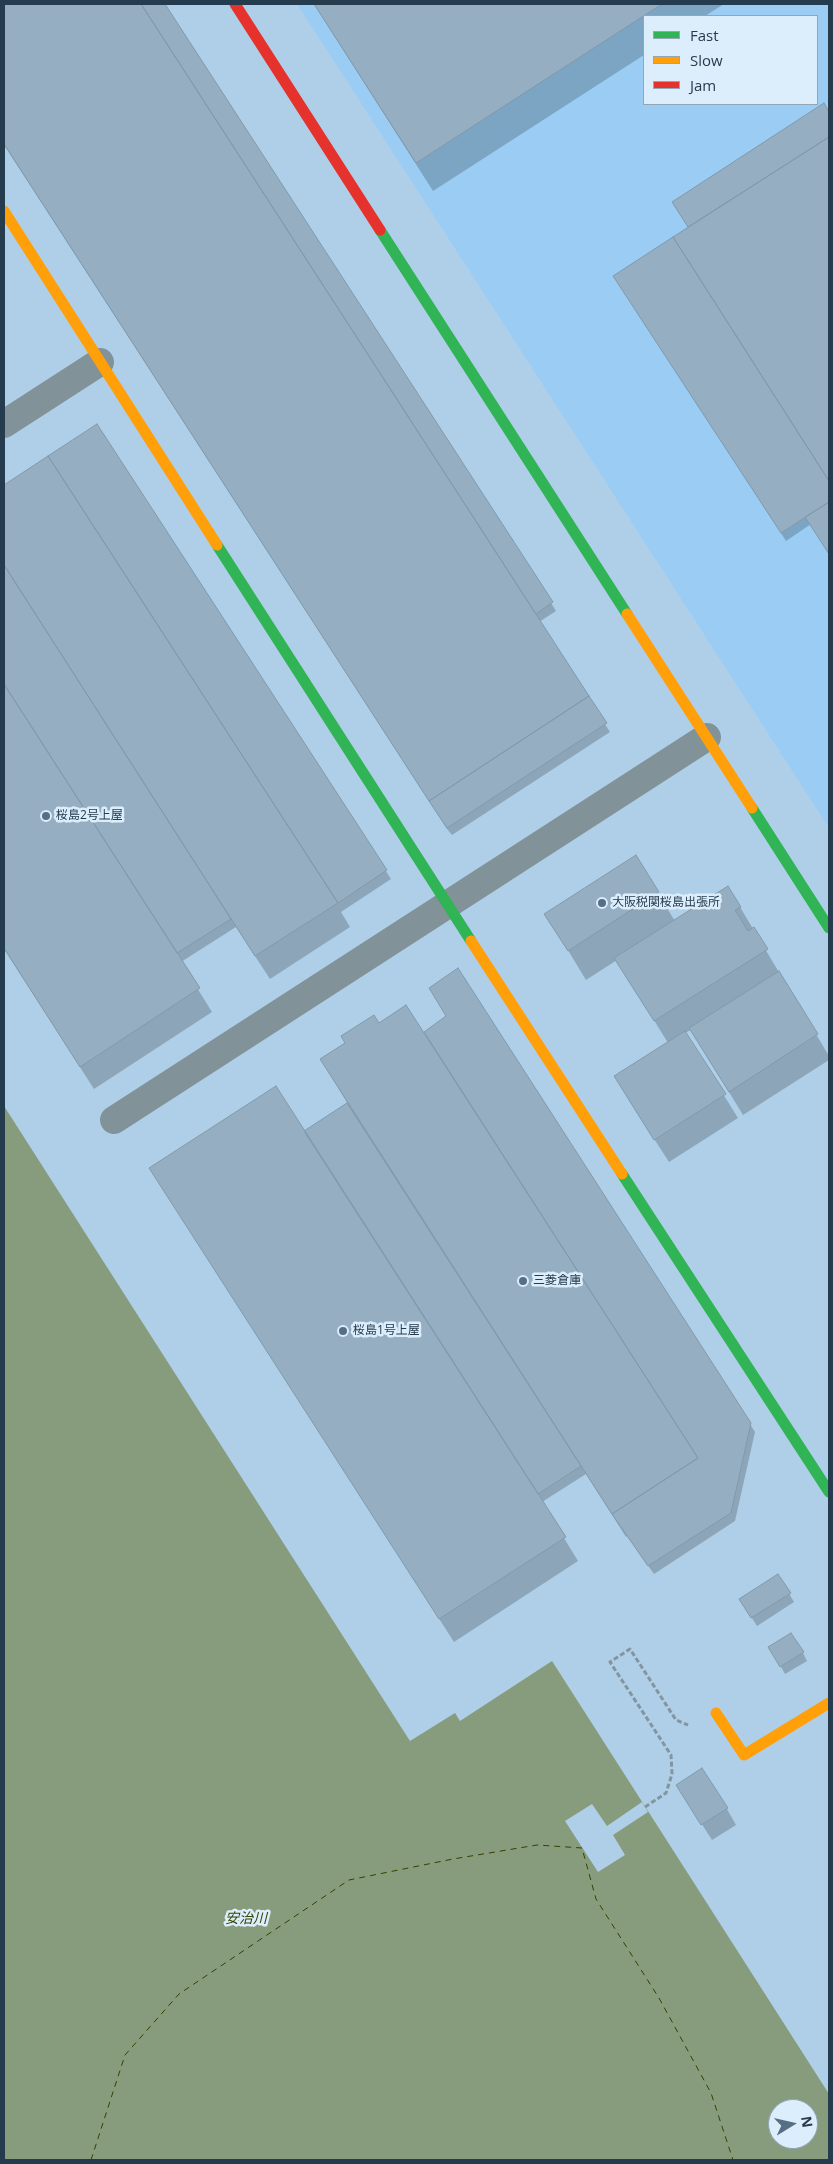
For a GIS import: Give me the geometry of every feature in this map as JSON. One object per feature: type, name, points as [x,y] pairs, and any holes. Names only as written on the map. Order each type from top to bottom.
[{"type":"street","points":[[235,4],[829,928]]},
{"type":"street","points":[[4,211],[447,905],[829,1492]]},
{"type":"street","points":[[4,424],[100,362]]},
{"type":"street","points":[[114,1120],[707,737]]},
{"type":"street","points":[[716,1713],[744,1755],[829,1703]]},
{"type":"path","points":[[645,1807],[666,1793],[672,1774],[671,1755],[610,1662],[630,1649],[676,1720]]},
{"type":"shaded area","points":[[297,4],[829,4],[829,828]]},
{"type":"water","name":"安治川","points":[[4,1106],[410,1741],[455,1713],[460,1721],[552,1661],[829,2094],[829,2160],[4,2160]]},
{"type":"pier","points":[[642,1802],[648,1812],[613,1835],[625,1855],[598,1872],[565,1821],[592,1804],[607,1826]]},
{"type":"building","points":[[4,4],[141,4],[589,696],[429,801],[4,144]]},
{"type":"building","points":[[141,4],[165,4],[553,602],[536,614]]},
{"type":"building","points":[[314,4],[662,4],[643,15],[416,163]]},
{"type":"building","points":[[824,103],[829,112],[829,137],[688,227],[672,202]]},
{"type":"building","points":[[829,137],[829,481],[673,237]]},
{"type":"building","points":[[673,237],[829,481],[829,502],[781,533],[613,276]]},
{"type":"building","points":[[97,424],[387,870],[338,903],[48,456]]},
{"type":"building","points":[[48,456],[338,903],[255,956],[4,565],[4,485]]},
{"type":"building","points":[[829,502],[829,554],[805,517]]},
{"type":"building","points":[[4,565],[231,919],[177,953],[4,684]]},
{"type":"building","name":"桜島2号上屋","points":[[4,684],[200,988],[80,1067],[4,948]]},
{"type":"building","points":[[589,696],[607,723],[447,828],[429,801]]},
{"type":"building","name":"大阪税関桜島出張所","points":[[636,855],[659,892],[568,951],[544,914]]},
{"type":"building","points":[[728,886],[741,907],[735,910],[748,931],[754,927],[768,949],[654,1021],[614,958]]},
{"type":"building","points":[[458,968],[751,1423],[731,1513],[648,1566],[612,1514],[698,1458],[424,1032],[446,1016],[429,988]]},
{"type":"building","points":[[779,971],[818,1034],[729,1092],[689,1028]]},
{"type":"building","name":"三菱倉庫","points":[[406,1005],[698,1458],[612,1514],[320,1059],[345,1043],[341,1036],[374,1015],[379,1023]]},
{"type":"building","points":[[685,1031],[726,1094],[654,1140],[614,1076]]},
{"type":"building","name":"桜島1号上屋","points":[[276,1086],[566,1537],[439,1619],[149,1168]]},
{"type":"building","points":[[347,1103],[581,1466],[538,1494],[304,1131]]},
{"type":"building","points":[[778,1574],[791,1593],[751,1618],[739,1599]]},
{"type":"building","points":[[791,1633],[804,1652],[780,1667],[768,1647]]},
{"type":"building","points":[[702,1768],[728,1808],[701,1825],[676,1785]]},
{"type":"ferry route","points":[[91,2160],[125,2055],[179,1994],[349,1880],[453,1859],[537,1845],[582,1848],[596,1899],[659,1998],[711,2093],[733,2160]]},
{"type":"traffic: fast","points":[[380,230],[627,614]]},
{"type":"traffic: fast","points":[[217,545],[471,941]]},
{"type":"traffic: fast","points":[[752,808],[829,928]]},
{"type":"traffic: fast","points":[[622,1174],[829,1492]]},
{"type":"traffic: slow","points":[[4,211],[217,545]]},
{"type":"traffic: slow","points":[[627,614],[752,808]]},
{"type":"traffic: slow","points":[[471,941],[622,1174]]},
{"type":"traffic: slow","points":[[716,1713],[744,1755],[829,1703]]},
{"type":"traffic: jam","points":[[235,4],[380,230]]},
{"type":"place","name":"桜島2号上屋","points":[[46,816]]},
{"type":"place","name":"大阪税関桜島出張所","points":[[602,903]]},
{"type":"place","name":"三菱倉庫","points":[[523,1281]]},
{"type":"place","name":"桜島1号上屋","points":[[343,1331]]}]
